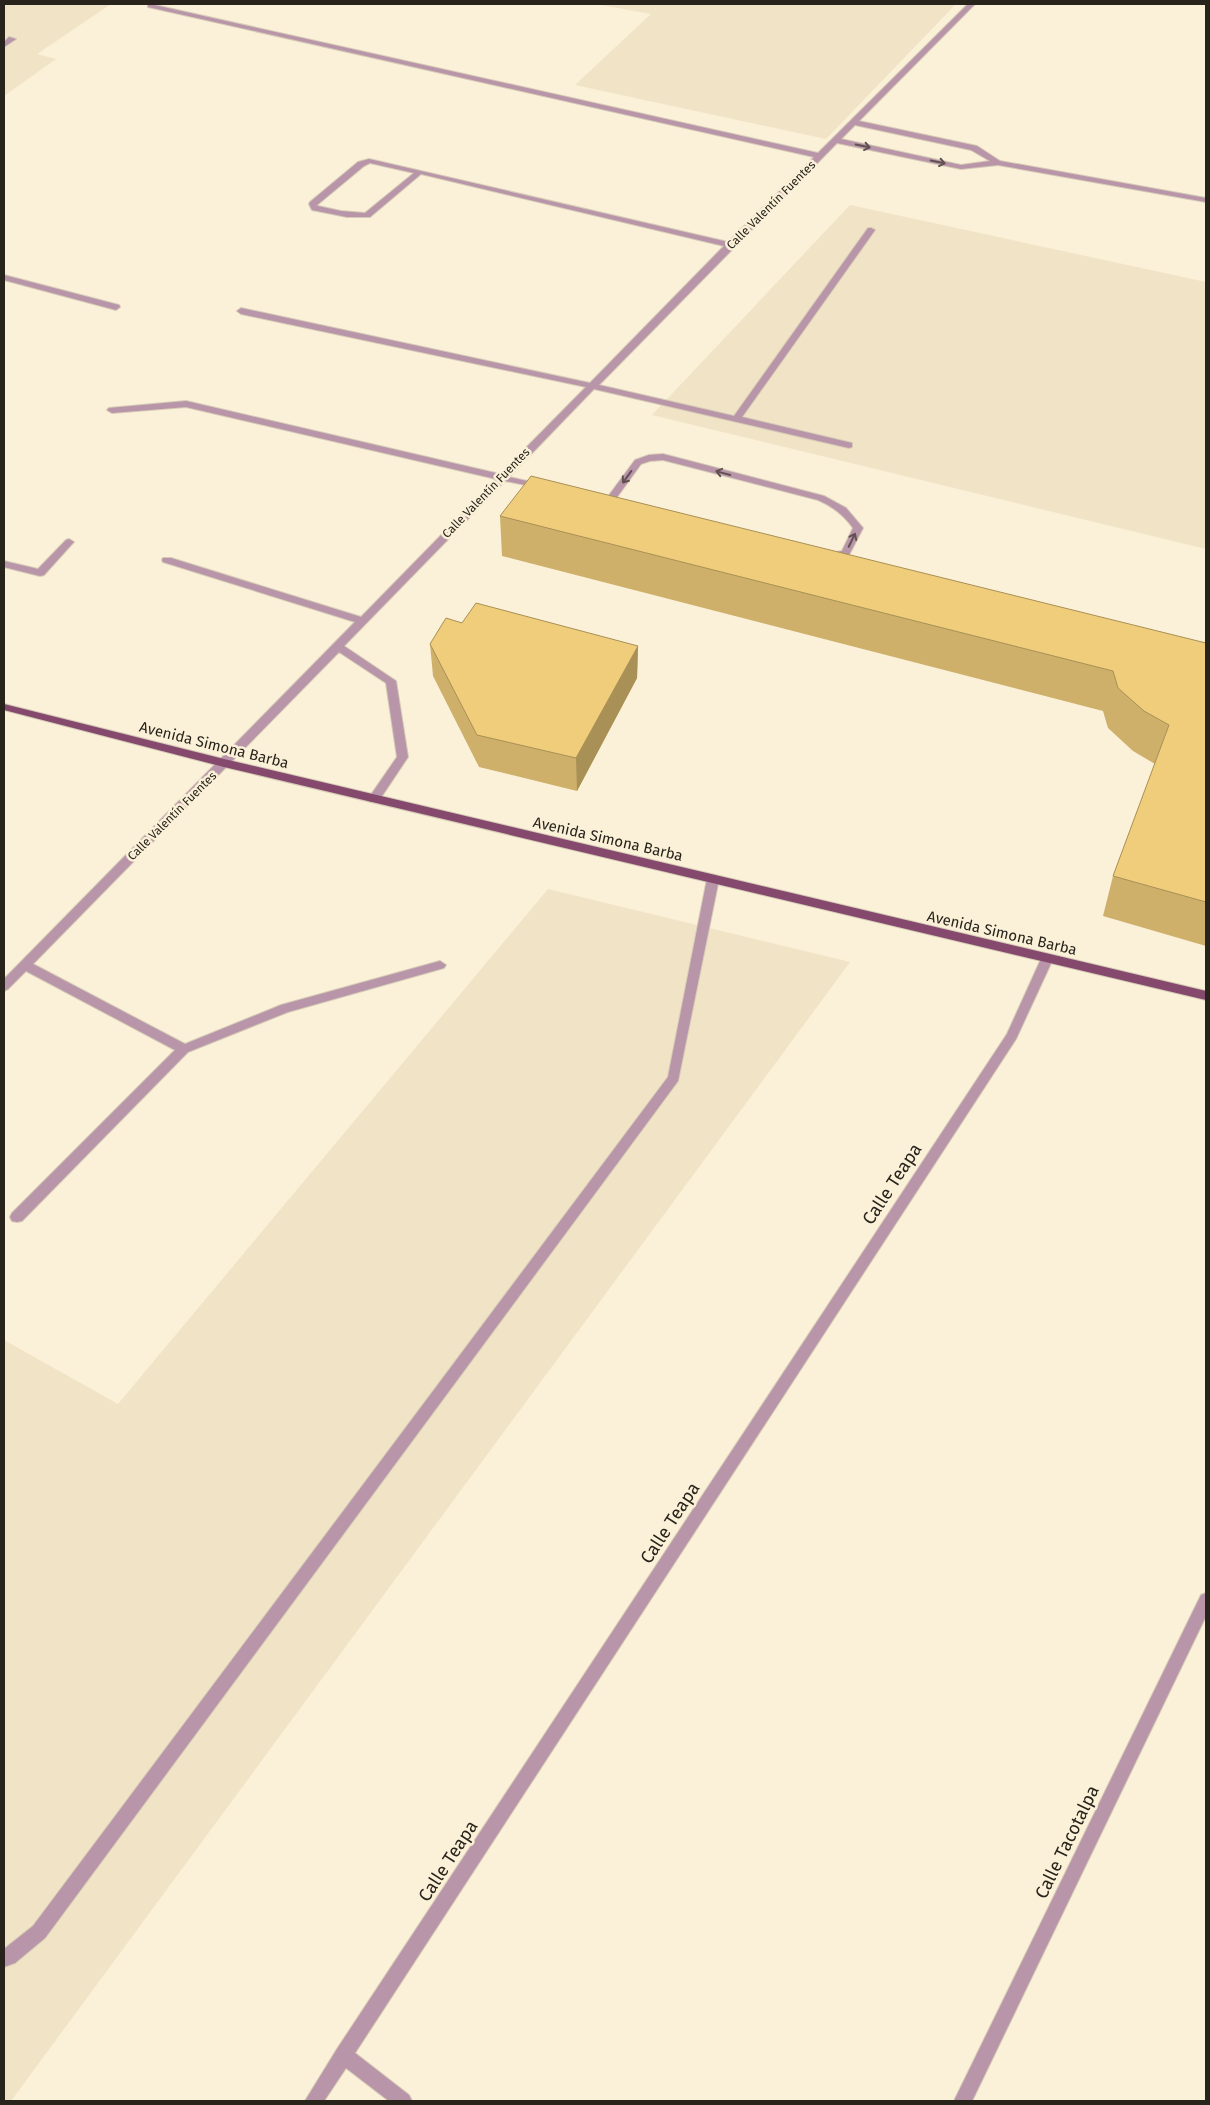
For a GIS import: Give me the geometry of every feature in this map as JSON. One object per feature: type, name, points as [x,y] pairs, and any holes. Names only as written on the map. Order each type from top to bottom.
[{"type":"main road","name":"Avenida Simona Barba","points":[[4,707],[224,763],[1206,996]]},
{"type":"street","name":"Calle Valentín Fuentes","points":[[4,986],[591,386],[972,4]]},
{"type":"street","points":[[150,6],[821,156]]},
{"type":"street","points":[[4,45],[12,39]]},
{"type":"street","points":[[854,122],[974,148],[998,163]]},
{"type":"street","points":[[836,140],[961,167],[998,163],[1206,200]]},
{"type":"street","points":[[419,172],[367,215],[346,215],[314,208],[313,204],[361,164],[369,161],[419,172],[730,245]]},
{"type":"street","points":[[736,419],[871,230]]},
{"type":"street","points":[[4,278],[116,307]]},
{"type":"street","points":[[241,311],[550,376],[849,445]]},
{"type":"street","points":[[112,410],[186,404],[550,488]]},
{"type":"street","points":[[609,502],[638,462],[649,458],[663,457],[821,498],[835,504],[853,519],[858,528],[846,552],[834,556],[818,555]]},
{"type":"street","points":[[4,564],[40,573],[69,542]]},
{"type":"street","points":[[167,560],[362,621]]},
{"type":"street","points":[[337,646],[391,681],[403,757],[374,799]]},
{"type":"street","points":[[4,1958],[9,1957],[39,1932],[674,1078],[714,879]]},
{"type":"street","name":"Calle Teapa","points":[[314,2101],[1012,1036],[1047,959]]},
{"type":"street","points":[[24,965],[184,1050]]},
{"type":"street","points":[[17,1217],[184,1050],[286,1008],[440,965]]},
{"type":"street","name":"Calle Tacotalpa","points":[[963,2101],[1206,1600]]},
{"type":"street","points":[[343,2055],[403,2101]]},
{"type":"shaded area","points":[[4,4],[111,4],[37,54],[56,59],[4,96]]},
{"type":"shaded area","points":[[596,4],[956,4],[826,139],[575,85],[651,14]]},
{"type":"shaded area","points":[[850,205],[1206,282],[1206,549],[652,415]]},
{"type":"shaded area","points":[[548,889],[850,962],[11,2101],[4,2101],[4,1340],[118,1404]]},
{"type":"building","points":[[531,476],[1206,643],[1206,902],[1113,876],[1169,725],[1144,711],[1118,688],[1113,671],[500,516]]},
{"type":"building","points":[[476,603],[638,646],[576,758],[477,735],[430,644],[446,618],[462,623]]}]
